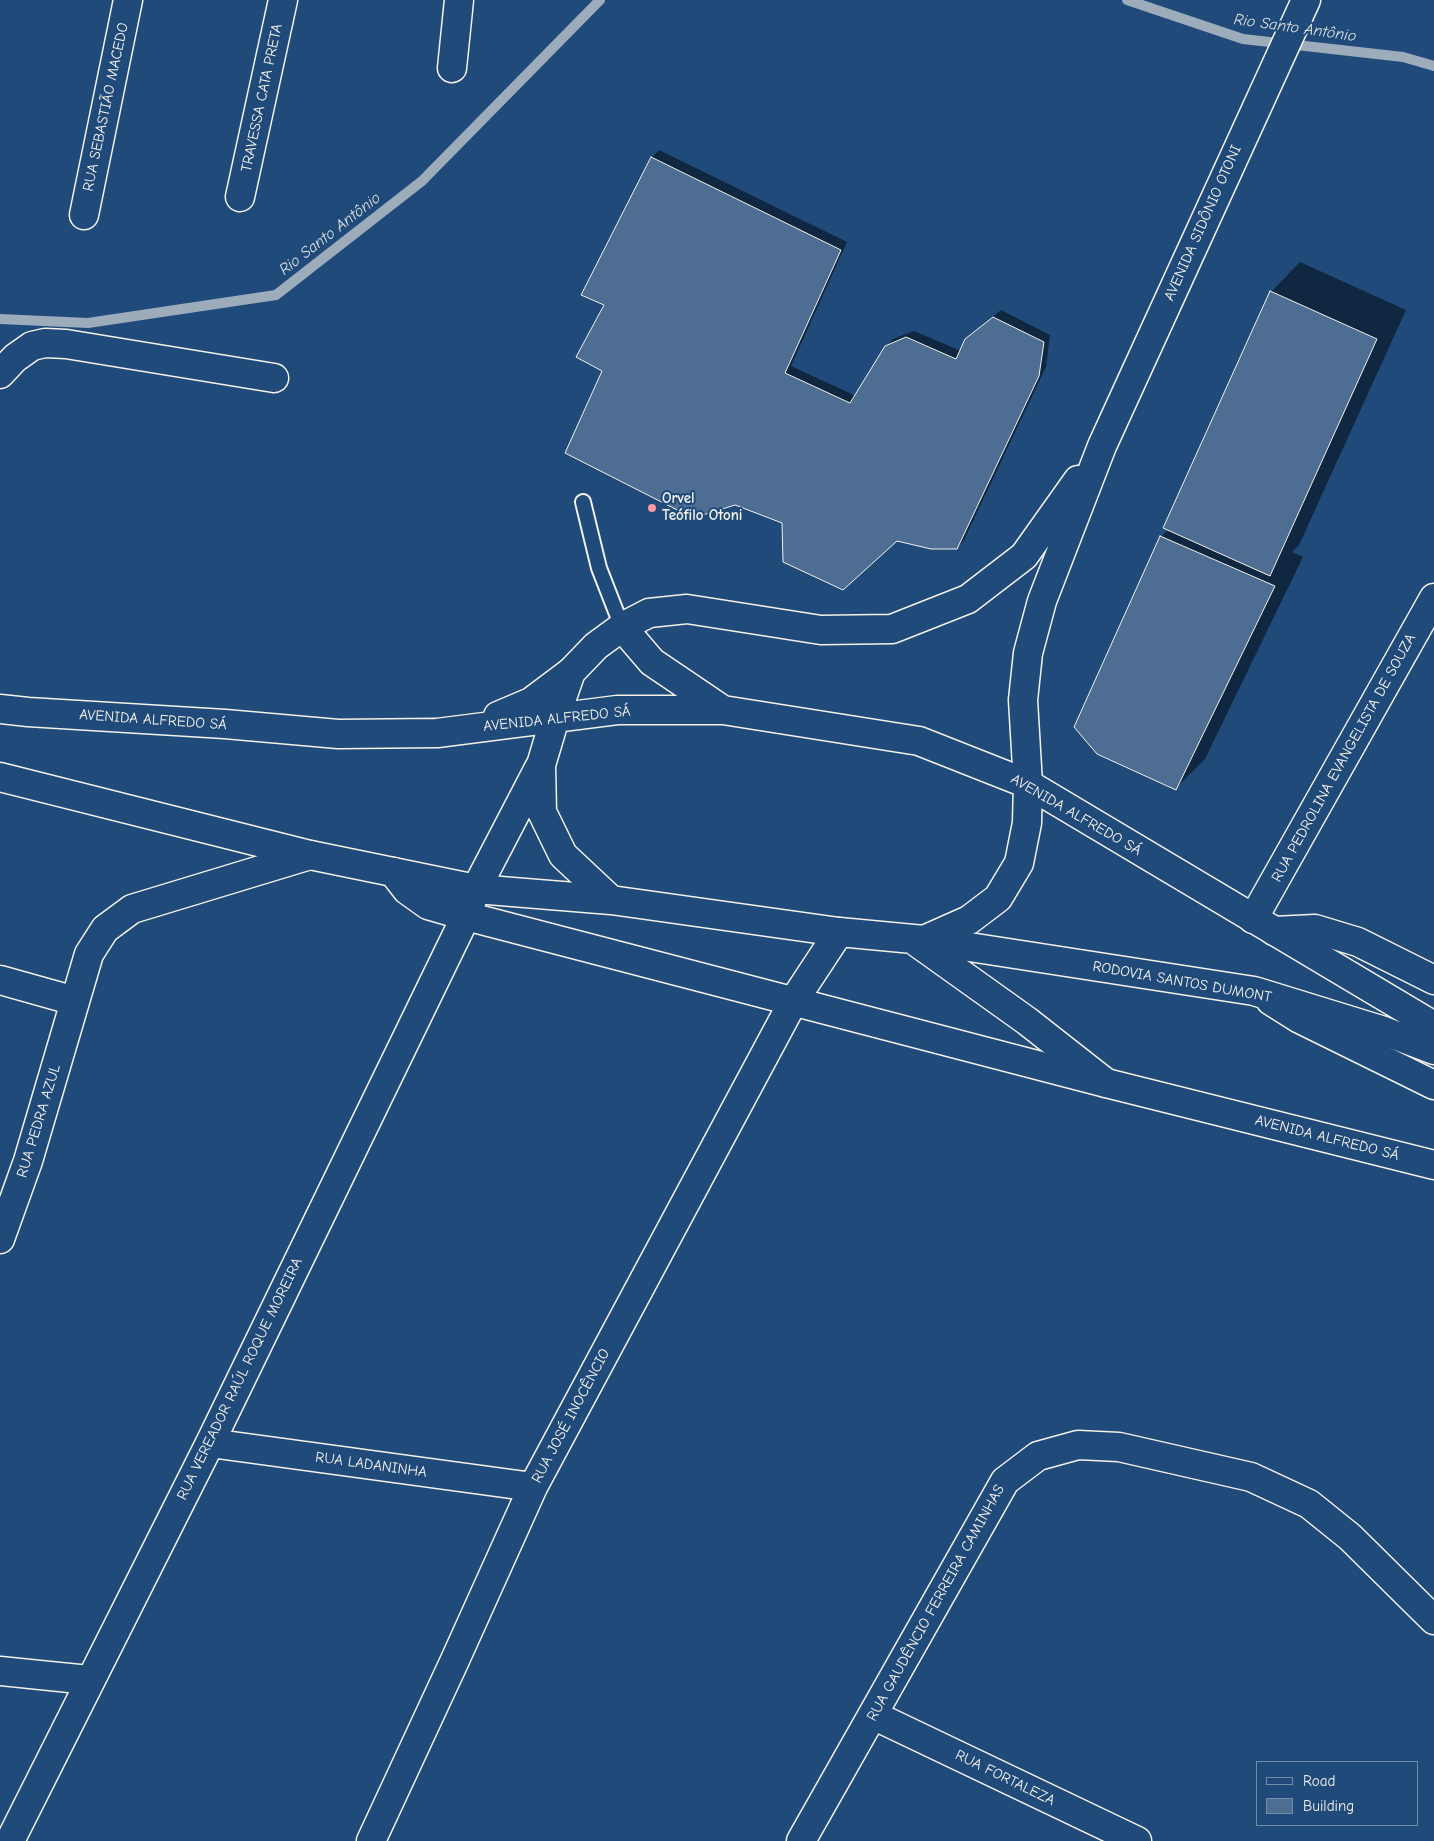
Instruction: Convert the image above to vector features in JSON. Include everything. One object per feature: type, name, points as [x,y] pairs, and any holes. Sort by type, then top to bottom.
[{"type":"main road","name":"RUA SEBASTIÃO MACEDO","points":[[84,215],[128,0]]},
{"type":"main road","name":"TRAVESSA CATA PRETA","points":[[240,197],[283,0]]},
{"type":"main road","points":[[452,68],[458,0]]},
{"type":"main road","name":"AVENIDA SIDÔNIO OTONI","points":[[1102,446],[1306,0]]},
{"type":"main road","points":[[0,374],[15,358],[32,346],[46,343],[66,344],[274,378]]},
{"type":"main road","points":[[437,733],[500,715],[531,702],[571,672],[596,646],[622,627],[649,614],[687,609],[821,630],[892,629],[968,599],[1024,556],[1102,446]]},
{"type":"main road","points":[[0,777],[310,855],[476,890],[611,900],[839,932],[918,939],[969,920],[998,898],[1018,863],[1027,823],[1028,784],[1023,700],[1028,654],[1042,601],[1102,446]]},
{"type":"main road","name":"RUA PEDROLINA EVANGELISTA DE SOUZA","points":[[1263,925],[1434,599]]},
{"type":"main road","points":[[622,627],[652,662],[723,710]]},
{"type":"main road","points":[[571,672],[554,718],[541,765],[542,812],[563,855],[611,900]]},
{"type":"main road","points":[[0,697],[28,712]]},
{"type":"main road","name":"AVENIDA ALFREDO SÁ","points":[[0,709],[225,724],[338,734],[437,733],[617,710],[723,710],[918,740],[1028,784],[1263,925],[1397,1002],[1434,1026]]},
{"type":"main road","name":"RUA VEREADOR RAÚL ROQUE MOREIRA","points":[[10,1841],[89,1680],[210,1444],[466,916],[476,890],[541,765]]},
{"type":"main road","name":"RUA PEDRA AZUL","points":[[0,1239],[28,1161],[89,954],[105,928],[132,909],[310,855]]},
{"type":"main road","name":"AVENIDA ALFREDO SÁ","points":[[393,872],[407,890],[428,905],[466,916],[1106,1083],[1434,1165]]},
{"type":"main road","points":[[1263,925],[1315,929],[1358,942],[1434,980]]},
{"type":"main road","name":"RUA JOSÉ INOCÊNCIO","points":[[371,1841],[533,1487],[793,1002],[839,932]]},
{"type":"main road","points":[[918,939],[1106,1083]]},
{"type":"main road","name":"RODOVIA SANTOS DUMONT","points":[[918,939],[1254,991],[1384,1031],[1434,1050]]},
{"type":"main road","points":[[0,980],[75,1002]]},
{"type":"main road","points":[[1254,991],[1298,1018],[1434,1085]]},
{"type":"main road","name":"RUA LADANINHA","points":[[210,1444],[533,1487]]},
{"type":"main road","name":"RUA GAUDÊNCIO FERREIRA CAMINHAS","points":[[800,1841],[1005,1481],[1038,1456],[1078,1445],[1119,1447],[1251,1477],[1309,1504],[1350,1537],[1434,1620]]},
{"type":"main road","points":[[0,1671],[89,1680]]},
{"type":"main road","name":"RUA FORTALEZA","points":[[873,1715],[1137,1841]]},
{"type":"lane","points":[[583,502],[599,568],[622,627]]},
{"type":"building","points":[[651,157],[841,250],[785,373],[850,403],[885,346],[906,337],[956,359],[965,339],[993,317],[1044,342],[1039,376],[957,549],[931,549],[897,541],[843,590],[783,562],[782,523],[735,505],[693,518],[565,453],[602,371],[576,357],[604,305],[581,295]]},
{"type":"building","points":[[1270,291],[1377,339],[1270,576],[1163,528]]},
{"type":"building","points":[[1160,536],[1275,586],[1176,790],[1097,754],[1074,727]]},
{"type":"waterway","name":"Rio Santo Antônio","points":[[0,319],[88,323],[276,295],[422,181],[600,0]]},
{"type":"waterway","name":"Rio Santo Antônio","points":[[1127,0],[1243,39],[1403,57],[1434,66]]},
{"type":"place","name":"Orvel Teófilo Otoni","points":[[652,508]]}]
